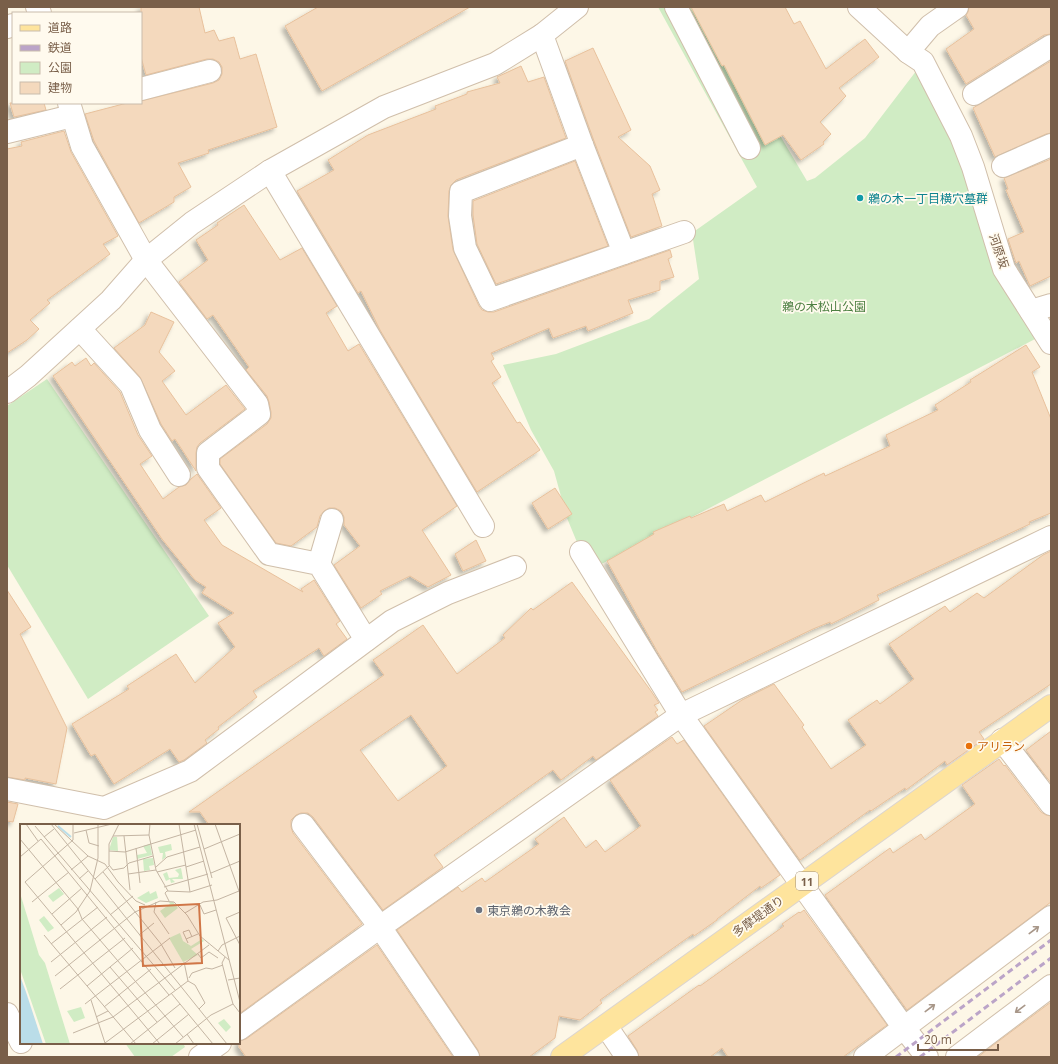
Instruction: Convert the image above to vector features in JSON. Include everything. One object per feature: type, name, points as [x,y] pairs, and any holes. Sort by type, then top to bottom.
[{"type":"main road","name":"多摩堤通り","points":[[562,1057],[1051,706]]},
{"type":"street","points":[[7,392],[28,376],[111,300],[146,260],[192,223],[270,171],[384,107],[495,64],[542,35],[577,7]]},
{"type":"street","points":[[676,7],[749,148]]},
{"type":"street","name":"河原坂","points":[[859,7],[908,52],[923,62],[961,136],[973,167],[1004,269],[1041,308],[1051,343]]},
{"type":"street","points":[[908,52],[930,26],[957,7]]},
{"type":"street","points":[[542,35],[582,145],[624,253]]},
{"type":"street","points":[[974,94],[1051,46]]},
{"type":"street","points":[[142,89],[210,70]]},
{"type":"street","points":[[7,132],[74,107],[82,146],[146,260],[257,404],[259,414],[208,453],[208,468],[269,554],[319,564],[366,640]]},
{"type":"street","points":[[582,145],[461,192],[460,216],[465,248],[490,300],[684,232]]},
{"type":"street","points":[[1003,166],[1051,145]]},
{"type":"street","points":[[270,171],[483,526]]},
{"type":"street","points":[[80,328],[131,386],[150,430],[179,475]]},
{"type":"street","points":[[319,564],[332,520]]},
{"type":"street","points":[[240,1028],[380,927],[681,715],[1051,537]]},
{"type":"street","points":[[581,552],[681,715],[904,1028],[926,1055]]},
{"type":"street","points":[[7,789],[104,808],[190,771],[392,621],[448,593],[515,567]]},
{"type":"street","points":[[1002,740],[1051,804]]},
{"type":"street","points":[[303,825],[380,927],[468,1057]]},
{"type":"street","points":[[865,1057],[1051,917]]},
{"type":"street","points":[[957,1057],[1051,986]]},
{"type":"street","points":[[7,1014],[20,1041]]},
{"type":"street","points":[[606,1026],[627,1057]]},
{"type":"street","points":[[22,1044],[28,1057]]},
{"type":"street","points":[[200,1057],[219,1044]]},
{"type":"green space","name":"鵜の木松山公園","points":[[658,7],[704,7],[807,181],[815,178],[865,138],[923,62],[1037,338],[586,572],[581,552],[567,518],[554,471],[531,430],[503,365],[556,354],[649,319],[699,279],[692,233],[757,187]]},
{"type":"green space","points":[[47,379],[209,616],[88,699],[7,565],[7,406]]},
{"type":"green space","points":[[126,1044],[184,1044],[185,1047],[171,1057],[135,1057]]},
{"type":"building","points":[[141,7],[199,7],[205,33],[214,30],[219,41],[234,37],[240,59],[256,54],[277,127],[208,150],[209,153],[178,163],[191,187],[174,197],[174,202],[139,223],[94,141],[85,114],[123,104],[142,104],[142,101],[213,83],[219,80],[222,74],[222,67],[219,62],[213,59],[207,59],[146,75],[142,61]]},
{"type":"building","points":[[318,7],[470,7],[322,91],[285,26]]},
{"type":"building","points":[[691,7],[785,7],[794,24],[800,21],[826,69],[865,39],[879,57],[839,88],[846,96],[820,122],[831,134],[823,142],[824,144],[801,160],[783,135],[765,145],[724,65],[722,66]]},
{"type":"building","points":[[969,7],[1051,7],[1051,34],[1044,35],[966,84],[946,49],[974,29],[966,15]]},
{"type":"building","points":[[593,48],[631,130],[618,137],[650,166],[660,190],[652,194],[662,226],[631,237],[565,61]]},
{"type":"building","points":[[1051,61],[1051,133],[995,157],[973,108]]},
{"type":"building","points":[[521,66],[528,82],[544,77],[566,138],[456,180],[451,185],[449,191],[448,216],[453,250],[479,306],[482,310],[494,312],[670,250],[672,257],[668,259],[674,277],[660,281],[660,290],[628,300],[633,313],[588,331],[586,326],[553,338],[549,328],[491,353],[494,359],[491,361],[501,377],[492,383],[517,423],[520,422],[540,450],[477,492],[380,330],[361,291],[358,293],[297,191],[334,170],[328,160],[368,135],[436,109],[435,106],[467,94],[467,92],[500,83],[497,77]]},
{"type":"building","points":[[10,103],[44,104],[46,110],[14,117]]},
{"type":"building","points":[[64,131],[71,152],[118,236],[103,244],[110,254],[47,300],[50,303],[30,320],[39,329],[27,340],[7,353],[7,149],[22,146],[21,142]]},
{"type":"building","points":[[1051,159],[1051,276],[1030,286],[1019,261],[1016,263],[1008,239],[1024,232],[1006,190],[1008,189],[1004,178]]},
{"type":"building","points":[[575,161],[608,246],[496,284],[477,244],[473,215],[473,201]]},
{"type":"building","points":[[244,205],[280,260],[302,248],[337,306],[326,313],[348,351],[359,344],[457,506],[422,530],[451,575],[428,587],[410,576],[380,591],[382,594],[361,608],[334,565],[360,546],[344,525],[344,517],[341,511],[335,508],[329,508],[324,511],[320,516],[317,527],[291,546],[276,543],[220,464],[220,459],[267,424],[271,418],[269,402],[267,396],[246,370],[249,367],[213,315],[207,319],[179,282],[208,260],[196,240],[218,225],[217,223]]},
{"type":"building","points":[[151,312],[174,322],[159,352],[175,371],[162,381],[186,415],[226,385],[245,409],[200,443],[197,447],[196,453],[196,471],[175,439],[172,441],[161,424],[140,377],[114,348],[145,325]]},
{"type":"building","points":[[1026,345],[1040,367],[1032,372],[1051,419],[1051,513],[1029,522],[1030,524],[877,595],[879,600],[831,624],[830,622],[813,629],[682,692],[657,651],[607,561],[654,534],[653,532],[690,516],[691,518],[724,504],[727,511],[761,495],[765,502],[824,473],[825,476],[890,446],[886,435],[938,410],[935,405],[971,382],[970,380]]},
{"type":"building","points":[[86,358],[91,366],[94,363],[120,392],[138,435],[152,456],[140,464],[163,499],[179,487],[186,485],[197,474],[221,508],[204,520],[222,545],[303,592],[301,589],[314,580],[340,621],[336,624],[347,639],[324,656],[319,648],[253,691],[257,697],[218,727],[219,729],[205,740],[207,743],[184,760],[179,762],[170,749],[114,784],[95,754],[91,756],[72,724],[129,689],[127,686],[176,654],[195,683],[235,647],[218,623],[234,613],[202,593],[206,587],[195,580],[162,539],[53,376],[72,362],[75,366]]},
{"type":"building","points":[[555,488],[572,514],[548,529],[532,503]]},
{"type":"building","points":[[476,540],[486,561],[463,571],[455,554]]},
{"type":"building","points":[[1051,551],[1051,684],[979,732],[984,739],[947,765],[945,761],[906,790],[905,788],[871,811],[870,810],[800,860],[704,726],[742,700],[774,684],[804,725],[802,727],[831,769],[866,745],[848,720],[877,700],[880,704],[914,679],[889,644],[945,606],[950,612],[977,593],[984,598],[1043,555]]},
{"type":"building","points":[[572,582],[659,703],[654,705],[658,710],[655,712],[658,716],[596,760],[593,756],[561,780],[553,770],[434,855],[443,867],[383,910],[313,817],[308,813],[296,815],[291,820],[293,833],[362,924],[240,1013],[240,824],[208,824],[200,812],[189,812],[384,675],[373,660],[423,625],[457,674],[505,638],[503,635],[531,608],[533,610]],"holes":[[[411,715],[447,766],[398,801],[360,750]]]},
{"type":"building","points":[[7,590],[31,627],[20,634],[67,728],[56,784],[25,778],[25,780],[7,777]]},
{"type":"building","points":[[1051,731],[1051,783],[1026,750]]},
{"type":"building","points":[[672,737],[677,744],[684,740],[780,875],[761,888],[760,886],[717,920],[694,936],[693,934],[600,1000],[602,1003],[580,1020],[559,1016],[555,1038],[529,1057],[480,1057],[478,1050],[397,930],[458,887],[462,892],[482,878],[485,882],[539,844],[535,839],[564,817],[586,848],[596,840],[605,852],[641,826],[610,780]]},
{"type":"building","points":[[999,759],[1041,812],[1051,816],[1051,902],[907,1010],[825,895],[890,848],[893,853],[921,834],[925,840],[975,804],[962,785]]},
{"type":"building","points":[[7,802],[18,804],[13,822],[7,821]]},
{"type":"building","points":[[804,910],[887,1025],[843,1057],[728,1057],[722,1048],[710,1057],[639,1057],[637,1050],[628,1036],[784,926],[782,924]]},
{"type":"building","points":[[377,945],[453,1057],[246,1057],[239,1047],[239,1044],[240,1041],[246,1039]]},
{"type":"building","points":[[1051,1002],[1051,1057],[978,1057],[992,1046]]},
{"type":"railway","points":[[896,1057],[1051,940]]},
{"type":"railway","points":[[920,1057],[1051,958]]},
{"type":"place","name":"鵜の木一丁目横穴墓群","points":[[860,198]]},
{"type":"place","name":"アリラン","points":[[969,746]]},
{"type":"place","name":"東京鵜の木教会","points":[[479,910]]}]
